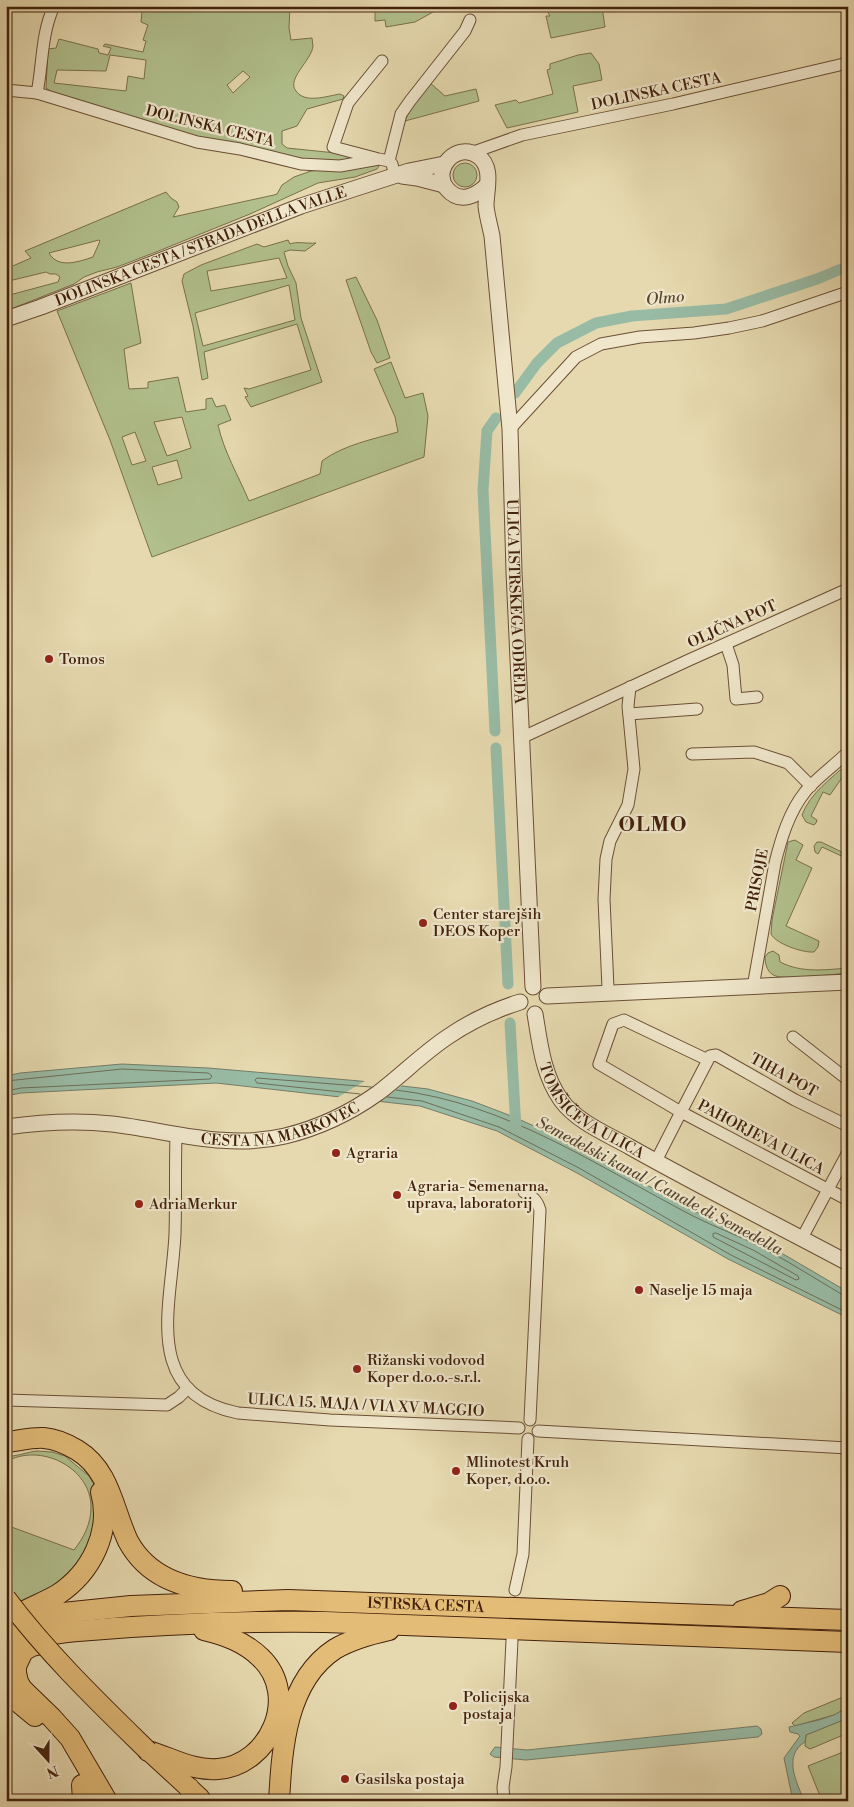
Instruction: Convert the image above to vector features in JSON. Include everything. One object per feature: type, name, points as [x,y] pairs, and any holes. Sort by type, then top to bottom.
[{"type":"highway","points":[[6,1442],[43,1438],[67,1444],[86,1456],[102,1475],[123,1531],[133,1551],[145,1564],[162,1576],[180,1584],[201,1588],[221,1591],[260,1591],[288,1600]]},
{"type":"highway","points":[[6,1454],[23,1447],[46,1446],[72,1455],[92,1474],[101,1490],[105,1505],[98,1548],[80,1575],[59,1594],[19,1613],[8,1622]]},
{"type":"highway","points":[[720,1615],[758,1607],[780,1596]]},
{"type":"highway","name":"ISTRSKA CESTA","points":[[8,1622],[63,1613],[131,1606],[288,1600],[848,1620]]},
{"type":"highway","name":"ISTRSKA CESTA","points":[[6,1641],[76,1631],[182,1624],[297,1621],[848,1642]]},
{"type":"highway","points":[[148,1751],[188,1766],[205,1769],[231,1767],[246,1760],[258,1751],[270,1736],[276,1723],[279,1707],[278,1692],[273,1675],[262,1659],[246,1645],[227,1636],[182,1624]]},
{"type":"highway","points":[[279,1801],[287,1732],[294,1702],[308,1675],[335,1649],[354,1640],[413,1625]]},
{"type":"highway","points":[[76,1631],[62,1639],[32,1646],[23,1651],[16,1666],[16,1673],[22,1689],[70,1738],[107,1801]]},
{"type":"highway","points":[[6,1696],[18,1702],[38,1719],[64,1749],[85,1795]]},
{"type":"main road","points":[[6,1598],[38,1639],[81,1685],[196,1796]]},
{"type":"street","points":[[37,92],[44,36],[54,6]]},
{"type":"street","points":[[384,160],[402,114],[465,31],[470,20]]},
{"type":"street","points":[[382,61],[348,103],[333,147],[384,160],[392,164],[395,176]]},
{"type":"street","name":"DOLINSKA CESTA","points":[[496,145],[522,135],[681,102],[848,63]]},
{"type":"street","name":"DOLINSKA CESTA","points":[[6,90],[37,92],[197,142],[240,149],[300,164],[340,166],[384,160]]},
{"type":"street","points":[[488,217],[469,198],[454,195],[444,185],[442,178],[444,164],[455,154],[471,153],[496,145]]},
{"type":"street","points":[[488,217],[487,168],[496,145]]},
{"type":"street","points":[[471,153],[478,156],[487,168]]},
{"type":"street","name":"DOLINSKA CESTA / STRADA DELLA VALLE","points":[[6,319],[41,308],[301,206],[395,176],[444,164]]},
{"type":"street","name":"DOLINSKA CESTA / STRADA DELLA VALLE","points":[[395,176],[417,178],[444,185]]},
{"type":"street","points":[[469,198],[487,185]]},
{"type":"street","name":"ULICA ISTRSKEGA ODREDA","points":[[488,217],[492,236],[510,429],[532,987]]},
{"type":"street","points":[[510,429],[576,357],[601,344],[640,337],[730,328],[762,321],[848,292]]},
{"type":"street","name":"OLJČNA POT","points":[[521,738],[848,589]]},
{"type":"street","points":[[726,644],[733,665],[736,699],[757,696]]},
{"type":"street","points":[[608,988],[604,899],[606,859],[610,841],[628,805],[634,769],[629,714],[630,687]]},
{"type":"street","points":[[629,714],[697,709]]},
{"type":"street","points":[[692,754],[754,752],[788,763],[811,786]]},
{"type":"street","name":"PRISOJE","points":[[753,987],[755,968],[780,844],[794,810],[805,792],[848,752]]},
{"type":"street","points":[[547,996],[848,982]]},
{"type":"street","points":[[532,987],[542,989],[547,996],[545,1008],[535,1014],[527,1012],[520,1002],[523,992],[532,987]]},
{"type":"street","name":"CESTA NA MARKOVEC","points":[[6,1127],[58,1122],[103,1124],[176,1136],[235,1141],[262,1140],[302,1131],[349,1111],[377,1093],[448,1037],[468,1024],[497,1010],[520,1002]]},
{"type":"street","name":"TOMŠIČEVA ULICA","points":[[535,1014],[545,1066],[550,1081],[562,1101],[574,1115],[656,1161],[848,1263]]},
{"type":"street","name":"PAHORJEVA ULICA","points":[[656,1161],[681,1112],[708,1060],[624,1020],[613,1024],[599,1064],[681,1112],[848,1200]]},
{"type":"street","points":[[793,1037],[848,1080]]},
{"type":"street","name":"TIHA POT","points":[[708,1060],[710,1056],[716,1055],[795,1100],[848,1126]]},
{"type":"street","name":"ULICA 15. MAJA / VIA XV MAGGIO","points":[[176,1136],[175,1235],[166,1327],[172,1363],[177,1374],[188,1388],[203,1400],[238,1413],[330,1420],[519,1428]]},
{"type":"street","name":"PAHORJEVA ULICA","points":[[802,1238],[848,1152]]},
{"type":"street","points":[[524,1192],[533,1197],[540,1210],[530,1420]]},
{"type":"street","points":[[6,1400],[167,1405],[188,1388]]},
{"type":"street","points":[[530,1420],[537,1425],[538,1431],[534,1437],[528,1439],[521,1435],[519,1428],[523,1422],[530,1420]]},
{"type":"street","points":[[538,1431],[848,1448]]},
{"type":"street","points":[[515,1590],[523,1554],[528,1439]]},
{"type":"street","points":[[504,1801],[503,1787],[507,1761],[512,1640]]},
{"type":"shaded area","points":[[149,6],[290,6],[289,28],[291,40],[312,38],[313,45],[309,57],[294,81],[296,91],[300,95],[310,98],[340,94],[344,96],[343,99],[307,109],[297,126],[282,131],[282,144],[287,148],[355,157],[355,161],[335,163],[278,155],[192,136],[57,96],[46,88],[48,49],[56,48],[59,39],[98,49],[99,53],[108,55],[111,48],[103,46],[105,44],[143,52],[146,41],[143,40],[148,25],[141,22],[142,12]],"holes":[[[110,55],[146,60],[144,79],[128,76],[126,91],[54,83],[57,70],[106,71]],[[243,71],[250,77],[233,93],[227,85]]]},
{"type":"shaded area","points":[[375,6],[444,6],[415,22],[386,27],[385,20],[375,21]]},
{"type":"shaded area","points":[[544,6],[606,6],[602,7],[605,27],[551,38],[546,16],[550,16]]},
{"type":"shaded area","points":[[591,53],[599,64],[602,80],[573,86],[578,112],[507,128],[495,105],[516,100],[519,103],[553,94],[547,70],[550,69],[550,64]]},
{"type":"shaded area","points":[[429,82],[445,96],[476,89],[479,101],[405,121],[412,105]]},
{"type":"shaded area","points":[[465,163],[473,167],[477,175],[473,183],[465,187],[457,183],[453,175],[457,167]]},
{"type":"shaded area","points":[[377,164],[379,166],[377,169],[355,177],[318,183],[250,214],[117,267],[84,277],[74,284],[6,311],[6,296],[58,282],[60,277],[46,272],[6,280],[6,269],[31,258],[25,251],[166,192],[177,202],[179,207],[173,217],[277,194],[282,185],[294,177],[311,171]],"holes":[[[100,241],[93,257],[81,261],[63,263],[53,258],[49,253]]]},
{"type":"shaded area","points":[[288,240],[290,244],[316,243],[305,251],[290,250],[284,252],[296,283],[301,318],[322,382],[251,407],[245,397],[248,396],[244,388],[249,389],[311,370],[297,324],[204,352],[208,378],[202,380],[193,326],[182,281],[184,274],[201,265],[257,244],[264,247]],"holes":[[[279,258],[287,278],[211,291],[207,271]],[[289,285],[295,320],[203,346],[195,313]]]},
{"type":"shaded area","points":[[356,277],[377,320],[390,358],[377,363],[371,352],[346,280]]},
{"type":"shaded area","points":[[131,283],[141,343],[124,349],[129,389],[148,388],[148,382],[178,377],[186,412],[206,409],[206,399],[212,398],[216,407],[225,405],[231,420],[218,425],[228,454],[249,501],[320,474],[322,461],[330,455],[359,443],[398,432],[395,417],[374,369],[391,362],[405,398],[423,393],[428,416],[424,457],[152,557],[110,440],[57,311]],"holes":[[[182,417],[191,448],[167,456],[154,422]],[[135,432],[146,461],[132,465],[122,437]],[[177,460],[182,478],[158,485],[152,467]]]},
{"type":"shaded area","points":[[848,763],[848,769],[830,795],[823,792],[811,816],[817,820],[816,823],[814,825],[806,822],[802,815],[810,800],[822,786]]},
{"type":"shaded area","points":[[795,840],[803,845],[796,860],[812,868],[786,926],[819,941],[818,947],[814,952],[790,947],[778,941],[771,934],[772,920],[788,842]]},
{"type":"shaded area","points":[[817,842],[821,842],[848,855],[848,859],[822,847],[818,854],[815,852],[814,846]]},
{"type":"shaded area","points":[[773,951],[779,955],[780,962],[796,968],[813,970],[848,968],[848,973],[800,977],[776,976],[769,971],[765,960],[768,953]]},
{"type":"shaded area","points":[[37,1451],[52,1452],[65,1456],[89,1476],[96,1488],[97,1534],[62,1585],[6,1608],[6,1525],[74,1550],[84,1535],[90,1519],[89,1493],[82,1480],[73,1470],[61,1462],[33,1455],[19,1457],[6,1462],[6,1456]]},
{"type":"shaded area","points":[[848,1695],[848,1707],[834,1715],[795,1726],[792,1723],[804,1713]]},
{"type":"shaded area","points":[[848,1718],[848,1733],[810,1749],[805,1746],[806,1735]]},
{"type":"shaded area","points":[[848,1750],[848,1801],[822,1801],[808,1766]]},
{"type":"water","points":[[122,1064],[208,1068],[360,1081],[428,1089],[472,1101],[514,1117],[567,1141],[696,1212],[778,1251],[848,1292],[848,1318],[728,1259],[577,1173],[497,1131],[420,1106],[216,1083],[21,1093],[6,1096],[6,1076],[20,1073]]},
{"type":"water","points":[[848,1707],[848,1718],[806,1735],[805,1742],[798,1747],[794,1754],[793,1769],[804,1800],[793,1801],[784,1758],[800,1736],[790,1732],[789,1727],[834,1715]]},
{"type":"water","points":[[757,1726],[761,1729],[762,1734],[758,1737],[526,1760],[494,1757],[490,1754],[495,1747],[527,1750]]},
{"type":"pier","points":[[368,1079],[404,1084],[377,1104],[335,1099]]},
{"type":"waterway","name":"Olmo","points":[[515,393],[537,363],[557,343],[596,323],[632,316],[726,309],[817,279],[841,269]]},
{"type":"waterway","points":[[495,731],[483,490],[487,431],[496,418]]},
{"type":"waterway","points":[[496,748],[508,984]]},
{"type":"waterway","points":[[510,1023],[516,1129]]},
{"type":"place","name":"Tomos","points":[[49,659]]},
{"type":"place","name":"Center starejših DEOS Koper","points":[[423,923]]},
{"type":"place","name":"Agraria","points":[[336,1153]]},
{"type":"place","name":"Agraria- Semenarna, uprava, laboratorij","points":[[397,1195]]},
{"type":"place","name":"AdriaMerkur","points":[[139,1204]]},
{"type":"place","name":"Naselje 15 maja","points":[[639,1290]]},
{"type":"place","name":"Rižanski vodovod Koper d.o.o.-s.r.l.","points":[[357,1369]]},
{"type":"place","name":"Mlinotest Kruh Koper, d.o.o.","points":[[456,1471]]},
{"type":"place","name":"Policijska postaja","points":[[453,1706]]},
{"type":"place","name":"Gasilska postaja","points":[[345,1779]]},
{"type":"district","name":"OLMO","points":[[653,824]]},
{"type":"water label","name":"Semedelski kanal / Canale di Semedella","points":[[660,1185]]}]
